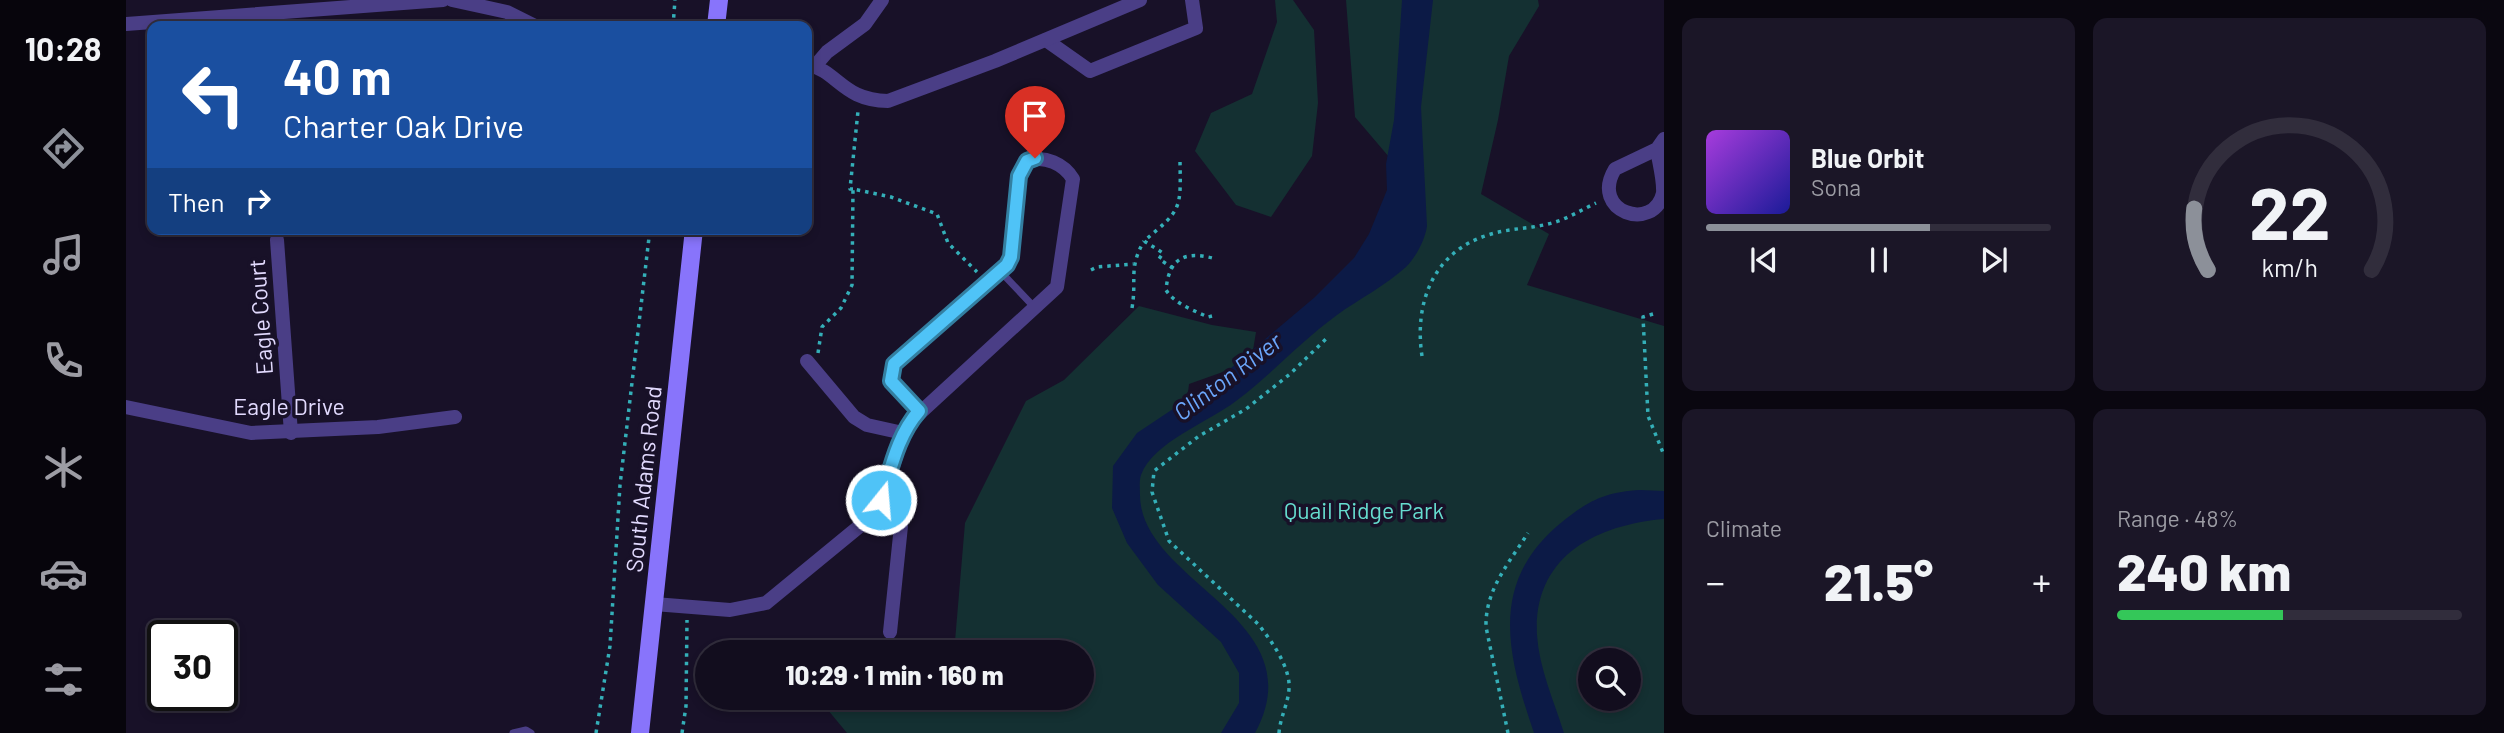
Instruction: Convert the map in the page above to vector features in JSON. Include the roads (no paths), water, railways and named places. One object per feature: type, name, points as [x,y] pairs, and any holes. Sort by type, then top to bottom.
[{"type":"main road","points":[[717,21],[719,0]]},
{"type":"main road","name":"South Adams Road","points":[[640,733],[693,235]]},
{"type":"street","points":[[166,21],[443,0]]},
{"type":"street","points":[[452,0],[484,3],[525,21]]},
{"type":"street","points":[[812,64],[864,24],[881,0]]},
{"type":"street","points":[[812,66],[859,97],[888,101],[906,97],[1140,0]]},
{"type":"street","points":[[1046,40],[1090,71],[1196,28],[1192,0]]},
{"type":"street","points":[[126,24],[147,22]]},
{"type":"street","points":[[1661,144],[1664,184],[1660,202],[1654,209],[1637,215],[1628,214],[1612,201],[1608,186],[1615,169],[1661,144]]},
{"type":"street","points":[[654,604],[737,610],[766,603],[796,582],[877,509],[903,433],[919,411],[1036,309],[1061,279],[1073,179],[1067,170],[1058,164],[1035,158],[1023,166],[1011,257],[1001,272],[894,364],[891,381],[919,411]]},
{"type":"street","name":"Eagle Court","points":[[277,240],[291,433]]},
{"type":"street","points":[[811,367],[854,417],[867,425],[903,433]]},
{"type":"street","name":"Eagle Drive","points":[[126,407],[220,429],[251,433],[291,433],[455,417]]},
{"type":"street","points":[[877,509],[895,516],[901,526],[890,632]]},
{"type":"lane","points":[[1001,272],[1036,309]]},
{"type":"lane","points":[[513,733],[526,730],[531,733]]},
{"type":"water","name":"Clinton River","points":[[1402,0],[1433,0],[1421,107],[1427,226],[1420,248],[1398,274],[1324,325],[1236,401],[1157,452],[1140,477],[1140,496],[1148,527],[1168,554],[1222,604],[1246,631],[1263,660],[1268,693],[1255,733],[1221,733],[1239,703],[1239,673],[1221,642],[1158,585],[1127,543],[1112,508],[1113,466],[1137,433],[1218,379],[1315,297],[1354,258],[1369,234],[1387,190],[1386,164],[1394,120]]},
{"type":"water","points":[[1640,490],[1664,491],[1664,519],[1639,522],[1593,538],[1557,565],[1546,584],[1539,608],[1538,647],[1564,733],[1534,733],[1524,704],[1511,647],[1510,620],[1514,594],[1523,569],[1538,545],[1581,508],[1607,495]]},
{"type":"park label","name":"Quail Ridge Park","points":[[1364,510]]}]
